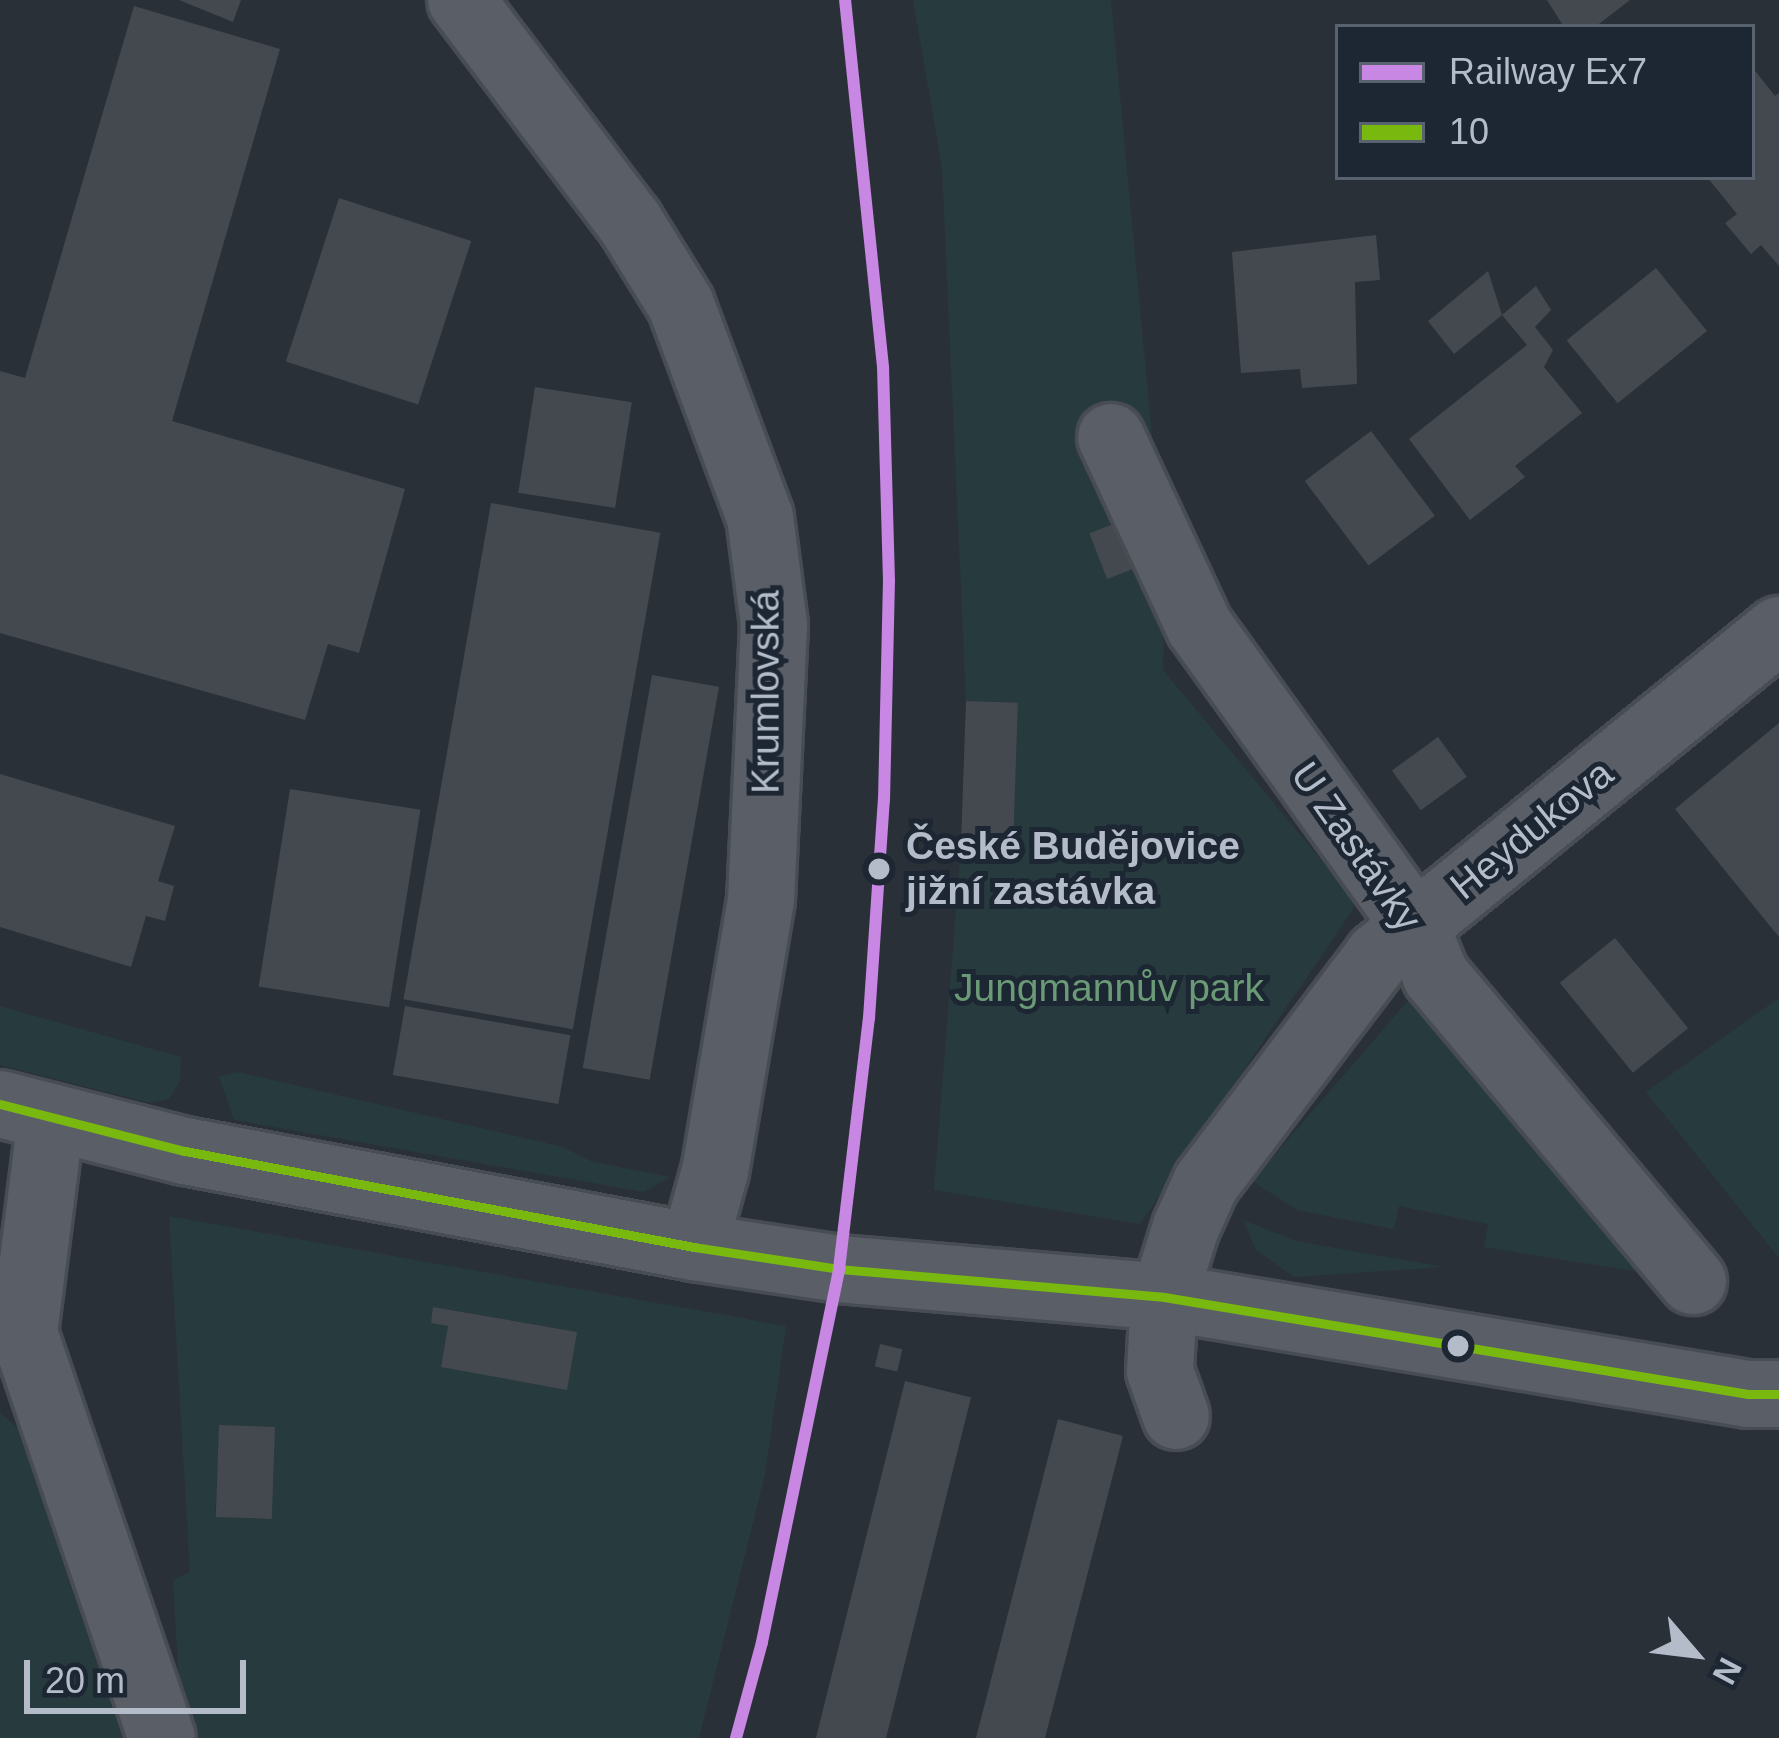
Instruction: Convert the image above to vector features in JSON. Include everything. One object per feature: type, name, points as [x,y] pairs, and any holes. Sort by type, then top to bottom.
[{"type":"street","name":"Krumlovská","points":[[461,0],[628,221],[682,305],[760,517],[774,626],[761,900],[715,1171],[694,1247]]},
{"type":"street","name":"U Zastávky","points":[[1111,437],[1199,626],[1415,925],[1436,976],[1693,1281]]},
{"type":"street","name":"Heydukova","points":[[1176,1416],[1160,1371],[1164,1297],[1206,1184],[1378,956],[1779,630]]},
{"type":"street","points":[[162,1738],[24,1333],[25,1112],[351,1185],[694,1247],[839,1269],[1164,1297],[1748,1394],[1779,1394]]},
{"type":"green space","name":"Jungmannův park","points":[[913,0],[1111,0],[1165,574],[1163,670],[1357,903],[1140,1224],[934,1190],[960,858],[1012,858],[1018,704],[966,701],[942,167]]},
{"type":"green space","points":[[1779,998],[1779,1258],[1646,1092]]},
{"type":"green space","points":[[1415,999],[1647,1273],[1484,1247],[1488,1224],[1399,1206],[1394,1229],[1297,1210],[1252,1181],[1406,1003]]},
{"type":"green space","points":[[0,1006],[181,1057],[180,1081],[169,1099],[150,1103],[0,1065]]},
{"type":"green space","points":[[238,1072],[563,1147],[593,1162],[670,1177],[644,1192],[234,1120],[219,1076]]},
{"type":"green space","points":[[169,1216],[786,1326],[765,1475],[699,1738],[189,1738],[180,1707],[173,1580],[190,1572]],"holes":[[[434,1307],[576,1332],[576,1333],[441,1367],[448,1326],[431,1323]],[[220,1425],[270,1519],[215,1516]]]},
{"type":"green space","points":[[1243,1220],[1296,1241],[1444,1267],[1294,1277],[1256,1250]]},
{"type":"green space","points":[[0,1413],[32,1440],[146,1738],[0,1738]]},
{"type":"building","points":[[179,0],[241,0],[233,22]]},
{"type":"building","points":[[1547,0],[1630,0],[1599,24],[1562,24]]},
{"type":"building","points":[[134,6],[280,49],[172,421],[405,489],[359,653],[328,644],[305,720],[0,633],[0,371],[25,378]]},
{"type":"building","points":[[1755,71],[1775,96],[1779,93],[1779,266],[1761,245],[1751,254],[1725,223],[1737,214],[1709,180],[1755,180]]},
{"type":"building","points":[[339,198],[471,241],[418,405],[286,362]]},
{"type":"building","points":[[1376,235],[1380,280],[1355,282],[1357,384],[1302,388],[1300,369],[1241,373],[1232,252]]},
{"type":"building","points":[[1656,268],[1707,331],[1618,403],[1567,340]]},
{"type":"building","points":[[1488,271],[1502,315],[1454,354],[1428,321]]},
{"type":"building","points":[[1536,286],[1551,310],[1535,327],[1553,350],[1544,367],[1582,413],[1515,466],[1525,477],[1470,520],[1409,439],[1527,345],[1502,315]]},
{"type":"building","points":[[535,387],[632,402],[615,508],[518,493]]},
{"type":"building","points":[[1371,431],[1435,516],[1369,566],[1305,481]]},
{"type":"building","points":[[491,503],[660,533],[573,1029],[403,999]]},
{"type":"building","points":[[1124,520],[1142,566],[1107,579],[1089,533]]},
{"type":"building","points":[[652,675],[719,687],[650,1080],[583,1068]]},
{"type":"building","points":[[966,701],[1018,703],[1012,860],[961,858]]},
{"type":"building","points":[[1779,723],[1779,937],[1675,809]]},
{"type":"building","points":[[1438,737],[1467,777],[1421,810],[1392,771]]},
{"type":"building","points":[[0,774],[175,826],[158,881],[174,886],[165,921],[146,916],[131,967],[0,927]]},
{"type":"building","points":[[290,789],[420,810],[389,1007],[259,987]]},
{"type":"building","points":[[1615,938],[1688,1028],[1633,1073],[1560,983]]},
{"type":"building","points":[[405,1006],[570,1035],[558,1104],[393,1075]]},
{"type":"building","points":[[433,1307],[577,1332],[567,1390],[441,1367],[448,1326],[431,1323]]},
{"type":"building","points":[[880,1344],[902,1349],[897,1372],[875,1366]]},
{"type":"building","points":[[905,1381],[971,1397],[886,1738],[816,1738]]},
{"type":"building","points":[[1058,1419],[1123,1436],[1045,1738],[976,1738]]},
{"type":"building","points":[[219,1425],[275,1427],[272,1519],[216,1517]]},
{"type":"rail line","name":"Ex7","points":[[736,1738],[762,1642],[839,1269],[869,1018],[884,800],[889,581],[883,367],[845,0]]},
{"type":"transit line","name":"10","points":[[0,1104],[185,1151],[694,1247],[839,1269],[1164,1297],[1748,1394],[1779,1394]]},
{"type":"place","name":"České Budějovice jižní zastávka","points":[[879,869]]}]
